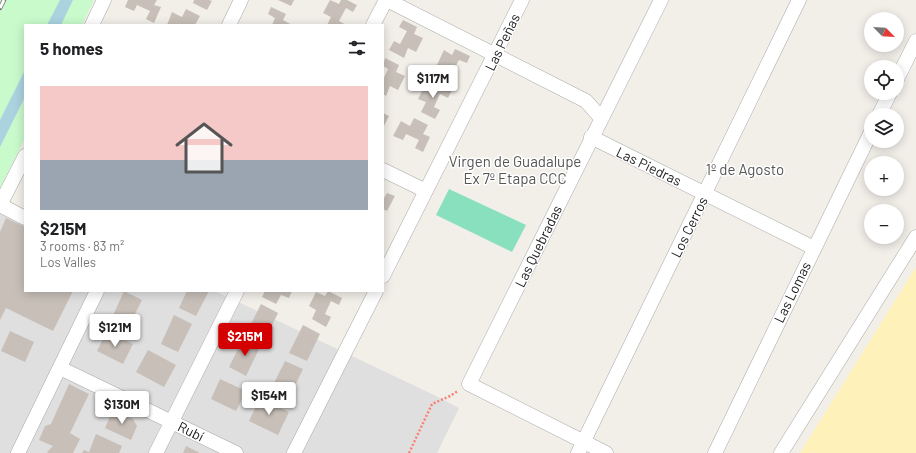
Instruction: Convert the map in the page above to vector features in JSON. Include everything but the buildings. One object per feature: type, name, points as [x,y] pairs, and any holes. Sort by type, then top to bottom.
[{"type":"street","points":[[95,24],[104,0]]},
{"type":"street","points":[[230,24],[242,0]]},
{"type":"street","points":[[374,24],[387,0],[586,101],[601,118]]},
{"type":"street","name":"Las Peñas","points":[[384,274],[522,0]]},
{"type":"street","name":"Las Quebradas","points":[[469,384],[661,0]]},
{"type":"street","name":"Los Cerros","points":[[581,447],[800,0]]},
{"type":"street","points":[[904,65],[916,41]]},
{"type":"street","name":"Las Piedras","points":[[591,138],[814,248]]},
{"type":"street","name":"Las Lomas","points":[[715,453],[864,146]]},
{"type":"street","points":[[24,158],[0,205],[24,217]]},
{"type":"street","points":[[384,170],[426,191]]},
{"type":"street","points":[[781,453],[916,237]]},
{"type":"street","points":[[18,453],[97,292]]},
{"type":"street","points":[[156,453],[237,292]]},
{"type":"street","points":[[294,453],[375,292]]},
{"type":"street","name":"Rubí","points":[[60,368],[236,453]]},
{"type":"street","points":[[469,384],[581,447],[606,453]]},
{"type":"path","points":[[409,453],[432,404],[450,396],[469,384]]},
{"type":"shaded area","points":[[6,201],[24,210],[24,292],[217,292],[459,408],[437,453],[0,453],[0,213]]},
{"type":"sand","points":[[916,267],[916,453],[800,453]]},
{"type":"green space","points":[[0,0],[94,0],[82,24],[24,24],[24,140],[0,188]]},
{"type":"green space","points":[[449,189],[526,225],[512,252],[436,215]]},
{"type":"water","points":[[60,0],[73,0],[61,24],[48,24]]},
{"type":"water","points":[[24,72],[24,99],[0,147],[0,120]]},
{"type":"railway","points":[[0,8],[4,0]]},
{"type":"district","name":"1º de Agosto","points":[[745,169]]},
{"type":"district","name":"Virgen de Guadalupe Ex 7º Etapa CCC","points":[[515,170]]}]
